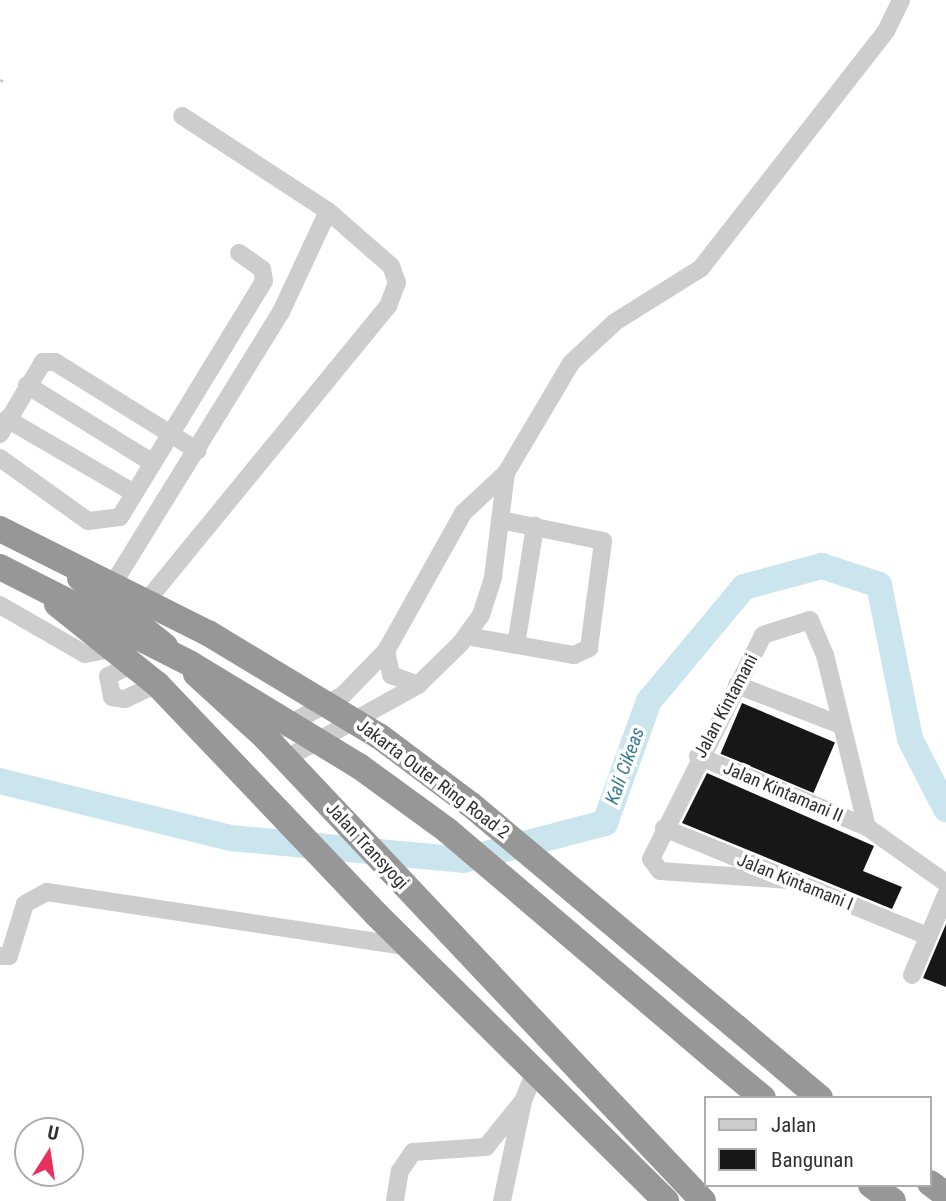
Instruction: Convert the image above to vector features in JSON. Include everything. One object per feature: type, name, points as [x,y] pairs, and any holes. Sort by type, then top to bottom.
[{"type":"highway","name":"Jalan Transyogi","points":[[0,527],[106,595],[265,737],[703,1201]]},
{"type":"highway","name":"Jakarta Outer Ring Road 2","points":[[0,527],[208,633],[379,736],[470,804],[818,1096]]},
{"type":"highway","name":"Jakarta Outer Ring Road 2","points":[[0,567],[191,664],[359,766],[448,831],[761,1096]]},
{"type":"highway","points":[[0,567],[125,655],[157,684],[377,915],[666,1201]]},
{"type":"highway","points":[[874,1187],[893,1201]]},
{"type":"street","points":[[265,737],[343,695],[386,651],[463,513],[506,473],[570,363],[615,323],[701,268],[886,31],[901,0]]},
{"type":"street","points":[[133,617],[394,295],[391,267],[328,211],[182,116]]},
{"type":"street","points":[[106,595],[281,312],[328,211]]},
{"type":"street","points":[[0,457],[88,521],[112,522],[172,433],[264,281],[262,269],[239,253]]},
{"type":"street","points":[[134,493],[3,427],[43,362],[55,362],[198,450]]},
{"type":"street","points":[[27,385],[153,463]]},
{"type":"street","points":[[292,766],[418,685],[466,636],[489,589],[506,473]]},
{"type":"street","points":[[466,636],[573,655],[589,648],[603,541],[501,520]]},
{"type":"street","points":[[516,646],[535,526]]},
{"type":"street","points":[[0,604],[85,654],[125,655]]},
{"type":"street","name":"Jalan Kintamani","points":[[790,880],[660,871],[651,859],[698,756],[763,635],[810,620],[825,656],[838,724],[867,827]]},
{"type":"street","points":[[386,651],[391,675],[418,685]]},
{"type":"street","points":[[125,655],[108,677],[113,697],[125,699],[157,684]]},
{"type":"street","points":[[737,685],[838,724]]},
{"type":"street","name":"Jalan Kintamani II","points":[[698,756],[867,827]]},
{"type":"street","points":[[867,827],[946,883]]},
{"type":"street","name":"Jalan Kintamani I","points":[[664,828],[927,936]]},
{"type":"street","points":[[0,956],[9,956],[25,904],[47,892],[145,909],[410,947]]},
{"type":"street","points":[[912,975],[946,895]]},
{"type":"street","points":[[502,1201],[523,1101],[535,1072]]},
{"type":"street","points":[[395,1201],[400,1171],[413,1152],[486,1147],[523,1101]]},
{"type":"path","points":[[0,80],[6,82]]},
{"type":"building","points":[[742,703],[835,742],[813,793],[721,754]]},
{"type":"building","points":[[707,773],[874,846],[863,871],[902,887],[892,909],[682,823]]},
{"type":"building","points":[[946,924],[946,987],[923,978]]},
{"type":"waterway","name":"Kali Cikeas","points":[[0,781],[231,838],[463,860],[605,823],[649,701],[744,587],[822,566],[879,585],[910,739],[946,809]]}]
